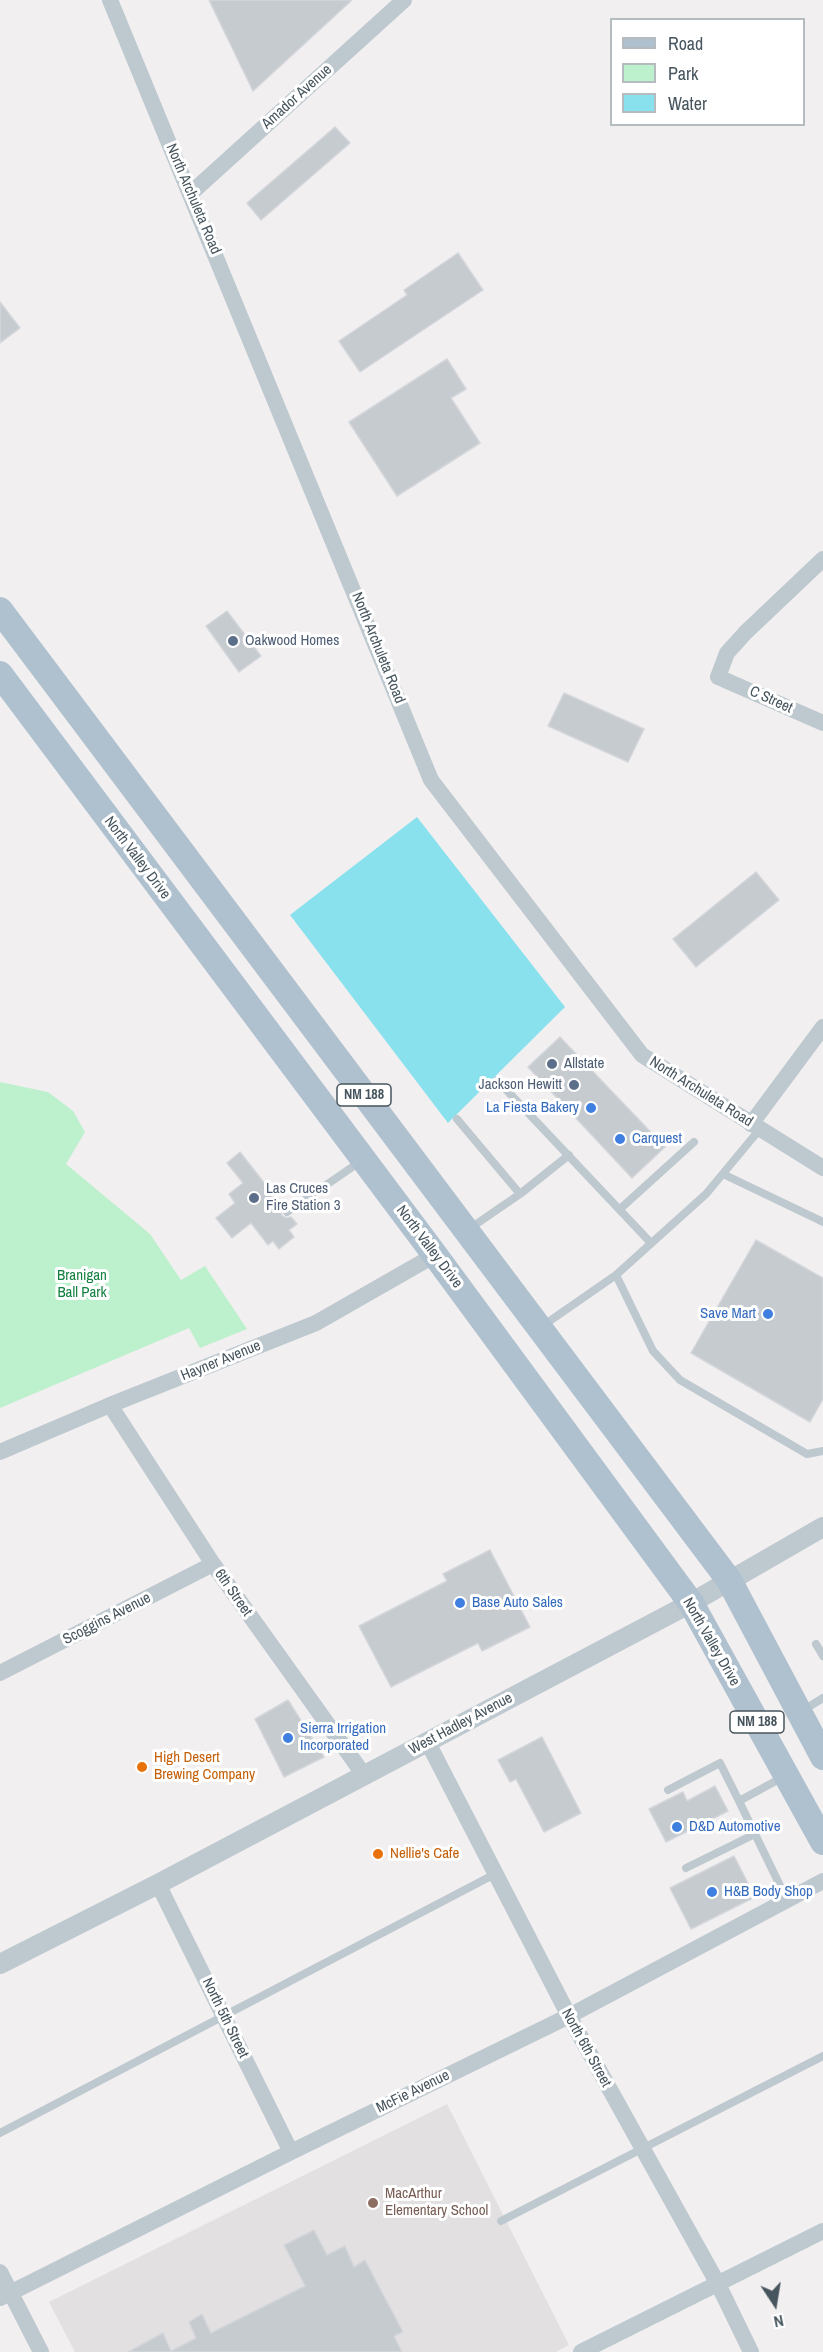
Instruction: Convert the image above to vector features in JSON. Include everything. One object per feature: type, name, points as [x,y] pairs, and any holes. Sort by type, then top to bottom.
[{"type":"main road","name":"NM 188","points":[[0,610],[729,1580],[823,1757]]},
{"type":"main road","name":"North Valley Drive","points":[[0,674],[364,1160],[691,1603],[823,1842]]},
{"type":"street","name":"North Archuleta Road","points":[[110,0],[431,780],[642,1056],[823,1168]]},
{"type":"street","name":"Amador Avenue","points":[[190,194],[404,0]]},
{"type":"street","name":"C Street","points":[[823,559],[727,653],[718,677],[823,723]]},
{"type":"street","points":[[756,1126],[823,1027]]},
{"type":"street","name":"Hayner Avenue","points":[[0,1452],[110,1405],[316,1323],[435,1256]]},
{"type":"street","name":"6th Street","points":[[110,1405],[213,1564],[364,1775]]},
{"type":"street","name":"West Hadley Avenue","points":[[0,1964],[158,1884],[691,1603],[823,1527]]},
{"type":"street","name":"Scoggins Avenue","points":[[0,1673],[213,1564]]},
{"type":"street","name":"North 6th Street","points":[[427,1741],[568,2016],[718,2284],[751,2352]]},
{"type":"street","name":"McFie Avenue","points":[[5,2296],[568,2016],[823,1881]]},
{"type":"street","name":"North 5th Street","points":[[158,1884],[291,2152]]},
{"type":"street","points":[[582,2352],[823,2231]]},
{"type":"street","points":[[0,2272],[5,2296],[41,2352]]},
{"type":"lane","points":[[497,1080],[651,1243]]},
{"type":"lane","points":[[457,1119],[520,1194]]},
{"type":"lane","points":[[539,1328],[616,1275],[706,1194],[723,1174],[756,1126]]},
{"type":"lane","points":[[620,1209],[694,1142]]},
{"type":"lane","points":[[466,1231],[520,1194],[569,1155]]},
{"type":"lane","points":[[287,1212],[364,1160]]},
{"type":"lane","points":[[723,1174],[823,1222]]},
{"type":"lane","points":[[616,1275],[653,1351],[680,1380],[807,1454],[823,1451]]},
{"type":"lane","points":[[816,1644],[823,1656]]},
{"type":"lane","points":[[800,1713],[823,1698]]},
{"type":"lane","points":[[668,1790],[720,1763],[787,1900]]},
{"type":"lane","points":[[739,1801],[786,1776]]},
{"type":"lane","points":[[686,1868],[755,1834]]},
{"type":"lane","points":[[0,2133],[495,1874]]},
{"type":"lane","points":[[501,2221],[823,2056]]},
{"type":"shaded area","name":"MacArthur Elementary School","points":[[447,2104],[569,2345],[556,2352],[75,2352],[49,2302]]},
{"type":"green space","name":"Branigan Ball Park","points":[[0,1082],[48,1092],[73,1111],[85,1132],[66,1164],[150,1234],[181,1280],[205,1266],[247,1329],[200,1348],[189,1328],[0,1408]]},
{"type":"water","points":[[417,817],[565,1007],[448,1123],[290,915]]},
{"type":"building","points":[[209,0],[352,0],[253,91]]},
{"type":"building","points":[[335,127],[350,143],[261,220],[247,203]]},
{"type":"building","points":[[458,253],[483,290],[360,372],[339,341],[407,295],[404,290]]},
{"type":"building","points":[[0,302],[20,328],[0,343]]},
{"type":"building","points":[[447,359],[466,389],[451,398],[480,443],[397,496],[349,422]]},
{"type":"building","name":"Oakwood Homes","points":[[227,611],[261,656],[239,672],[206,626]]},
{"type":"building","points":[[564,693],[644,729],[628,762],[548,726]]},
{"type":"building","points":[[756,872],[779,900],[696,967],[673,939]]},
{"type":"building","points":[[560,1037],[665,1147],[632,1178],[528,1067]]},
{"type":"building","name":"Las Cruces Fire Station 3","points":[[240,1152],[283,1207],[282,1216],[291,1217],[297,1224],[289,1230],[294,1237],[279,1249],[273,1241],[268,1245],[251,1223],[232,1238],[216,1218],[235,1203],[229,1194],[243,1183],[227,1163]]},
{"type":"building","name":"Save Mart","points":[[756,1240],[823,1278],[823,1399],[810,1422],[691,1353]]},
{"type":"building","name":"Base Auto Sales","points":[[490,1550],[530,1627],[482,1651],[478,1643],[391,1687],[359,1626],[447,1581],[443,1574]]},
{"type":"building","name":"Sierra Irrigation Incorporated","points":[[288,1700],[324,1757],[284,1777],[255,1719]]},
{"type":"building","points":[[542,1737],[581,1813],[544,1832],[516,1779],[510,1782],[498,1760]]},
{"type":"building","name":"D&D Automotive","points":[[715,1786],[728,1811],[666,1842],[649,1809],[683,1792],[687,1801]]},
{"type":"building","name":"H&B Body Shop","points":[[734,1856],[755,1897],[691,1929],[670,1888]]},
{"type":"building","points":[[314,2230],[327,2255],[345,2246],[354,2267],[365,2260],[403,2332],[394,2336],[402,2352],[128,2352],[163,2333],[171,2351],[196,2338],[189,2322],[202,2314],[211,2333],[305,2286],[284,2245]]},
{"type":"place","name":"Oakwood Homes","points":[[233,641]]},
{"type":"place","name":"Allstate","points":[[552,1064]]},
{"type":"place","name":"Jackson Hewitt","points":[[574,1085]]},
{"type":"place","name":"La Fiesta Bakery","points":[[591,1108]]},
{"type":"place","name":"Carquest","points":[[620,1139]]},
{"type":"place","name":"Las Cruces Fire Station 3","points":[[254,1198]]},
{"type":"place","name":"Save Mart","points":[[768,1314]]},
{"type":"place","name":"Base Auto Sales","points":[[460,1603]]},
{"type":"place","name":"Sierra Irrigation Incorporated","points":[[288,1738]]},
{"type":"place","name":"High Desert Brewing Company","points":[[142,1767]]},
{"type":"place","name":"D&D Automotive","points":[[677,1827]]},
{"type":"place","name":"Nellie's Cafe","points":[[378,1854]]},
{"type":"place","name":"H&B Body Shop","points":[[712,1892]]},
{"type":"place","name":"MacArthur Elementary School","points":[[373,2203]]}]
